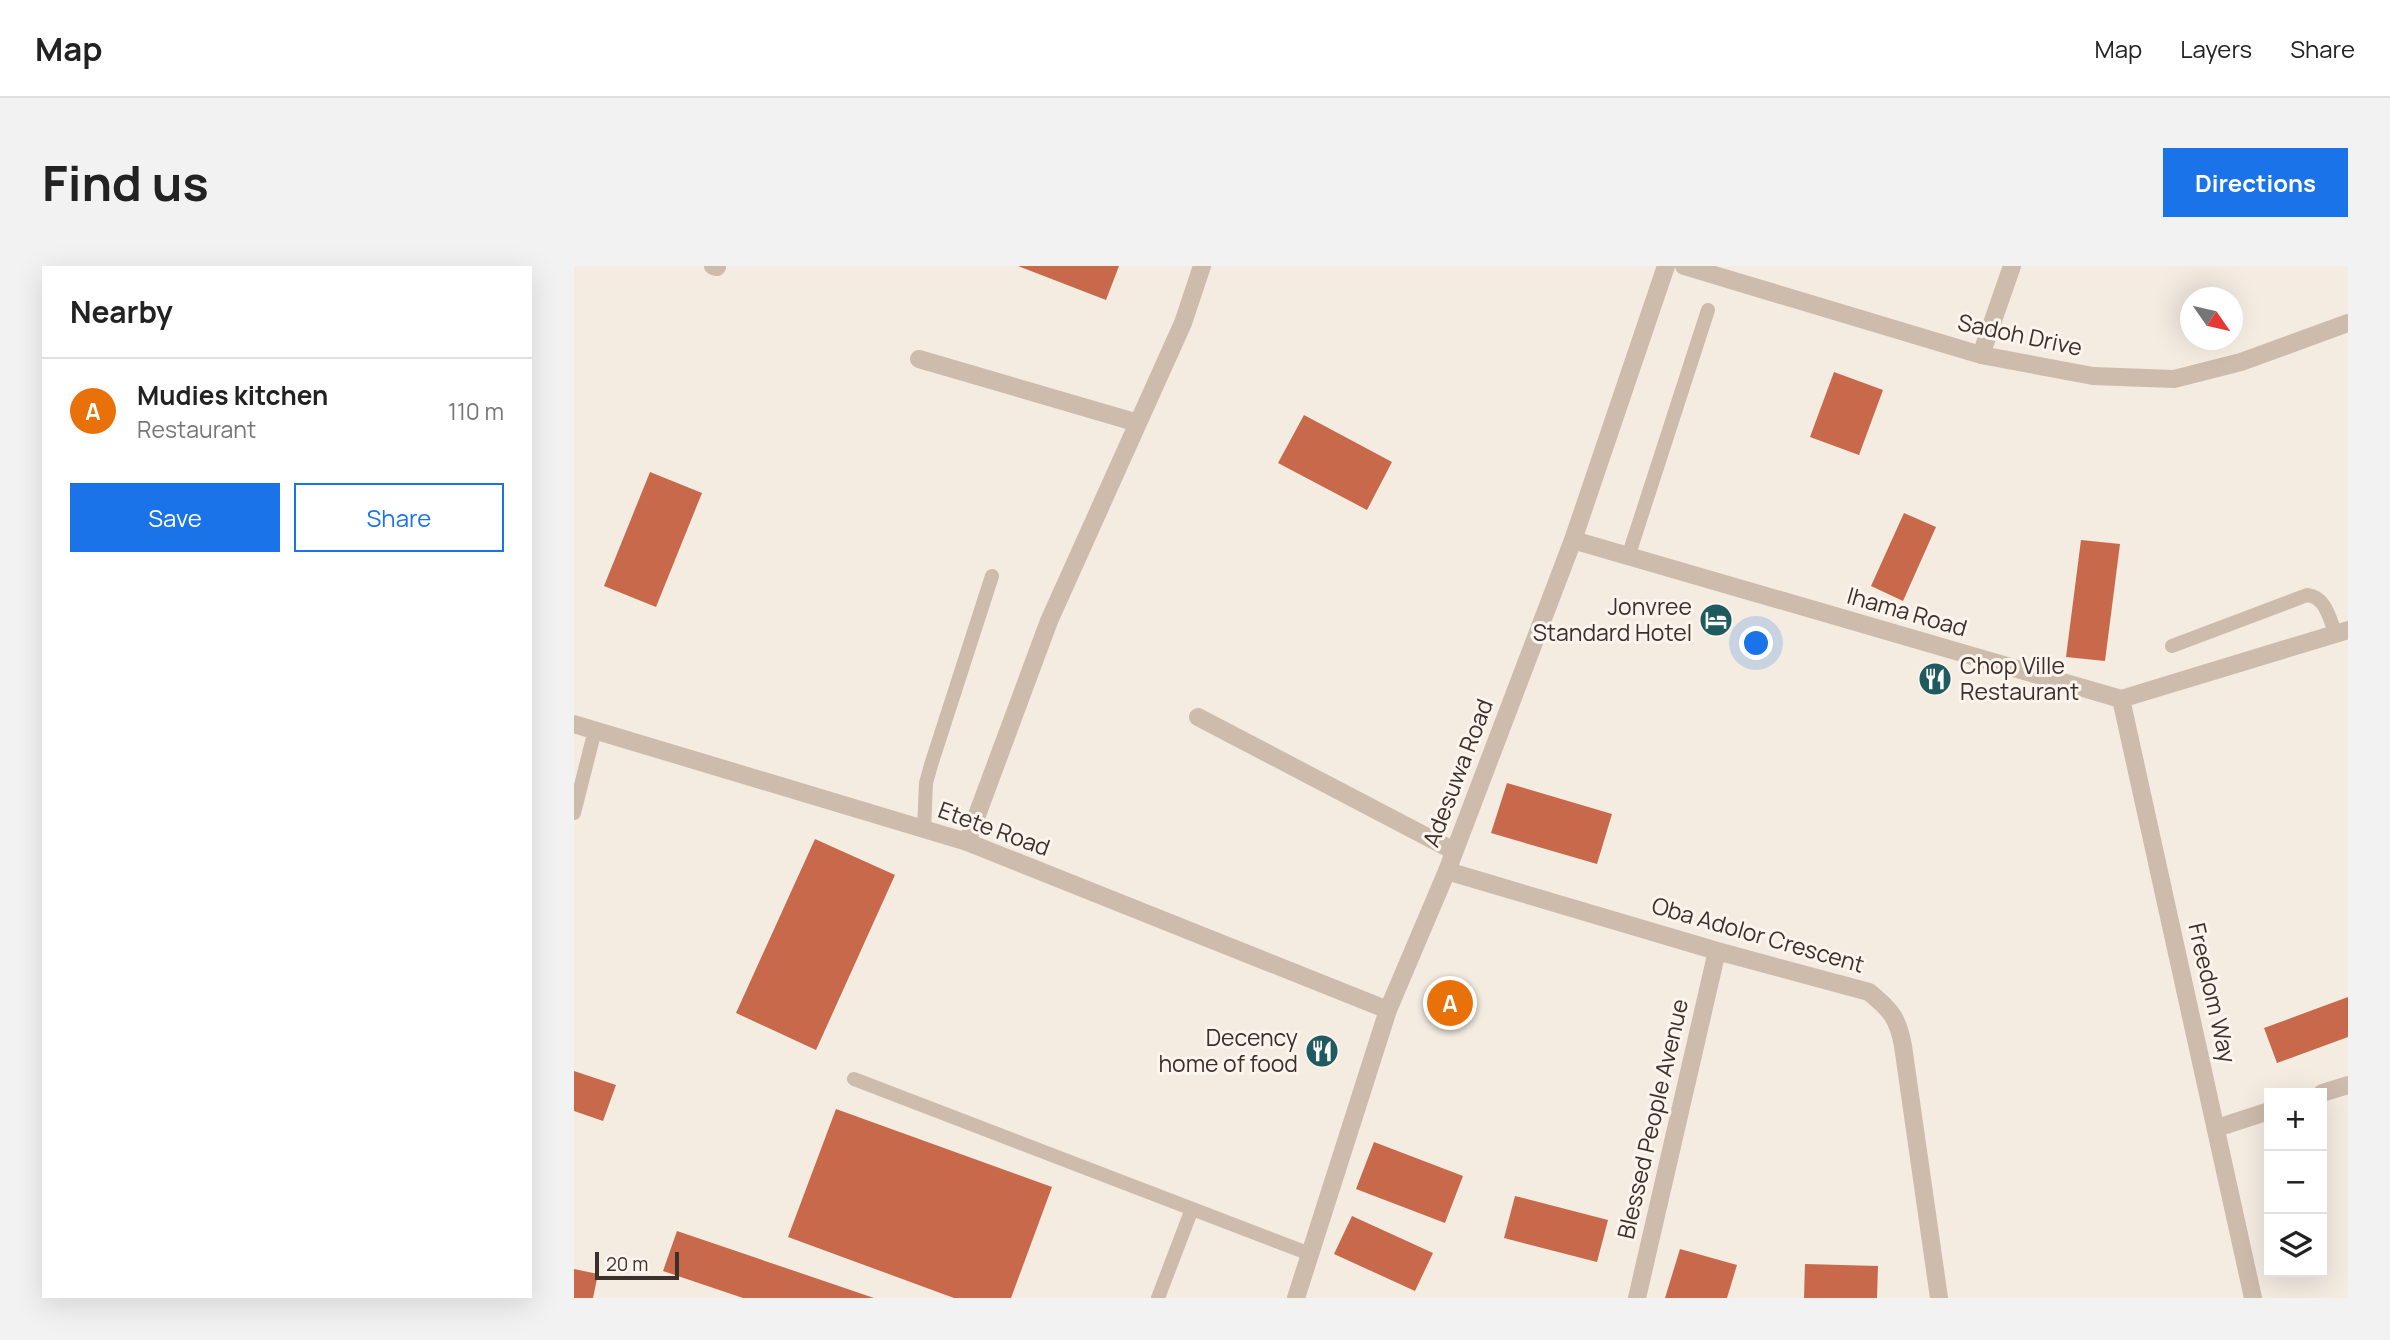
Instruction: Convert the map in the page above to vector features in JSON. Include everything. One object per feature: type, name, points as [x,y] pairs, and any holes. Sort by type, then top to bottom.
[{"type":"street","points":[[967,842],[1049,621],[1183,323],[1202,266]]},
{"type":"street","name":"Adesuwa Road","points":[[1296,1298],[1388,1010],[1447,871],[1573,540],[1666,266]]},
{"type":"street","name":"Sadoh Drive","points":[[1684,266],[1981,355],[2093,376],[2174,379],[2241,362],[2348,323]]},
{"type":"street","points":[[1981,355],[2012,266]]},
{"type":"street","points":[[919,359],[1138,423]]},
{"type":"street","name":"Ihama Road","points":[[1573,540],[2121,699]]},
{"type":"street","points":[[2121,699],[2342,632]]},
{"type":"street","name":"Freedom Way","points":[[2121,699],[2253,1298]]},
{"type":"street","points":[[1198,717],[1454,851]]},
{"type":"street","name":"Etete Road","points":[[574,724],[967,842],[1388,1010]]},
{"type":"street","name":"Oba Adolor Crescent","points":[[1447,871],[1717,951],[1869,992],[1888,1008],[1899,1024],[1939,1298]]},
{"type":"street","name":"Blessed People Avenue","points":[[1637,1298],[1717,951]]},
{"type":"street","points":[[2327,1091],[2348,1085]]},
{"type":"street","points":[[2217,1128],[2264,1113]]},
{"type":"lane","points":[[1628,556],[1708,310]]},
{"type":"lane","points":[[924,829],[926,783],[992,576]]},
{"type":"lane","points":[[2172,646],[2307,595],[2322,601],[2342,632]]},
{"type":"lane","points":[[574,813],[595,730]]},
{"type":"lane","points":[[854,1079],[1310,1254]]},
{"type":"lane","points":[[1158,1298],[1192,1209]]},
{"type":"building","points":[[1018,266],[1119,266],[1106,300]]},
{"type":"building","points":[[1834,372],[1883,390],[1859,455],[1810,437]]},
{"type":"building","points":[[1304,415],[1392,462],[1367,510],[1278,463]]},
{"type":"building","points":[[650,472],[702,493],[656,607],[604,586]]},
{"type":"building","points":[[1904,513],[1936,527],[1903,601],[1871,586]]},
{"type":"building","points":[[2081,540],[2120,544],[2105,661],[2066,657]]},
{"type":"building","points":[[1507,783],[1612,814],[1597,864],[1491,833]]},
{"type":"building","points":[[815,839],[895,875],[816,1050],[736,1013]]},
{"type":"building","points":[[2348,997],[2348,1037],[2277,1063],[2264,1028]]},
{"type":"building","points":[[574,1071],[616,1085],[603,1121],[574,1111]]},
{"type":"building","points":[[836,1109],[1052,1187],[1011,1298],[954,1298],[788,1237]]},
{"type":"building","points":[[1374,1142],[1463,1176],[1445,1223],[1356,1189]]},
{"type":"building","points":[[1515,1196],[1608,1220],[1597,1262],[1504,1238]]},
{"type":"building","points":[[1352,1216],[1433,1253],[1415,1291],[1334,1254]]},
{"type":"building","points":[[677,1231],[874,1298],[743,1298],[663,1271]]},
{"type":"building","points":[[1680,1249],[1737,1265],[1727,1298],[1665,1298]]},
{"type":"building","points":[[1805,1264],[1878,1266],[1877,1298],[1804,1298]]},
{"type":"building","points":[[574,1269],[598,1274],[593,1298],[574,1298]]},
{"type":"place","name":"Jonvree Standard Hotel","points":[[1716,620]]},
{"type":"place","name":"Chop Ville Restaurant","points":[[1935,679]]},
{"type":"place","name":"Mudies kitchen","points":[[1450,1003]]},
{"type":"place","name":"Decency home of food","points":[[1322,1051]]}]
